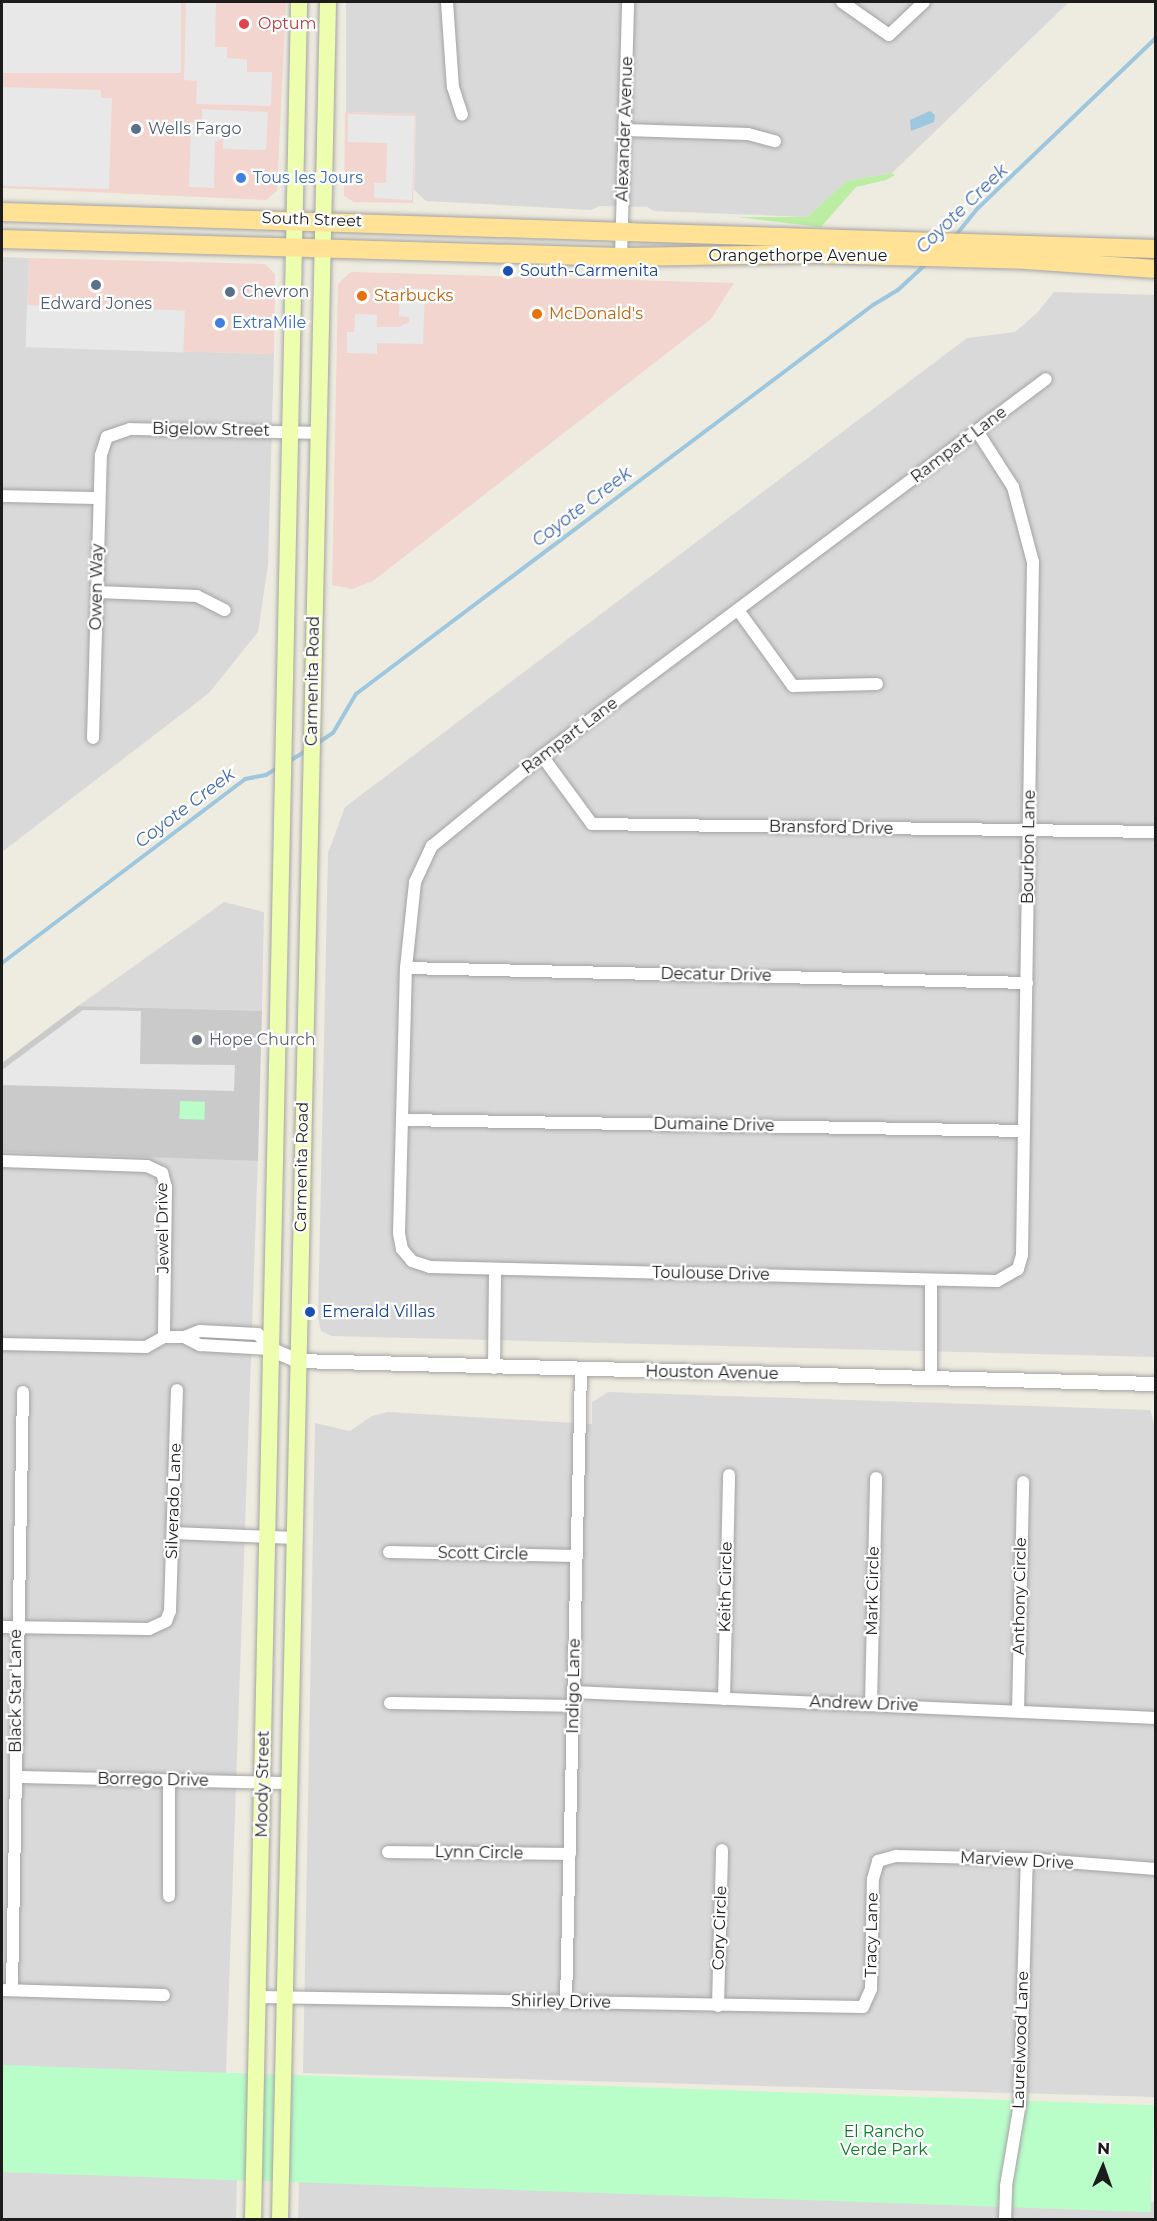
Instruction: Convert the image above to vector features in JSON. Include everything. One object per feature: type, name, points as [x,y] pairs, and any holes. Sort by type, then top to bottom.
[{"type":"main road","name":"Carmenita Road","points":[[270,1349],[299,2]]},
{"type":"main road","name":"Carmenita Road","points":[[298,1361],[328,2]]},
{"type":"main road","name":"South Street","points":[[2,212],[622,230]]},
{"type":"main road","name":"Orangethorpe Avenue","points":[[622,230],[830,240],[1155,249]]},
{"type":"main road","name":"South Street","points":[[2,239],[621,257]]},
{"type":"main road","name":"Orangethorpe Avenue","points":[[621,257],[816,254],[1026,260],[1155,269]]},
{"type":"main road","name":"Moody Street","points":[[254,2220],[270,1349]]},
{"type":"main road","name":"Moody Street","points":[[280,2220],[298,1361]]},
{"type":"street","points":[[447,2],[453,87],[462,115]]},
{"type":"street","name":"Alexander Avenue","points":[[621,257],[628,2]]},
{"type":"street","points":[[842,2],[889,35],[924,2]]},
{"type":"street","points":[[625,130],[748,134],[775,141]]},
{"type":"street","name":"Rampart Lane","points":[[408,1258],[399,1233],[406,968],[415,882],[432,846],[542,756],[1046,379]]},
{"type":"street","name":"Bigelow Street","points":[[106,437],[130,429],[318,433]]},
{"type":"street","name":"Bourbon Lane","points":[[977,431],[1013,487],[1033,562],[1022,1255],[1014,1274]]},
{"type":"street","name":"Owen Way","points":[[93,738],[100,456],[106,437]]},
{"type":"street","points":[[2,496],[99,498]]},
{"type":"street","points":[[98,592],[197,596],[225,609]]},
{"type":"street","points":[[738,610],[793,686],[877,684]]},
{"type":"street","name":"Bransford Drive","points":[[542,756],[592,824],[1155,832]]},
{"type":"street","name":"Decatur Drive","points":[[406,968],[1026,983]]},
{"type":"street","name":"Dumaine Drive","points":[[403,1120],[1024,1131]]},
{"type":"street","name":"Jewel Drive","points":[[2,1161],[147,1166],[162,1173],[166,1187],[164,1337]]},
{"type":"street","name":"Toulouse Drive","points":[[408,1258],[430,1267],[495,1269],[997,1281],[1014,1274]]},
{"type":"street","points":[[494,1368],[495,1269]]},
{"type":"street","points":[[930,1379],[931,1280]]},
{"type":"street","points":[[2,1344],[146,1347],[164,1337],[184,1337],[200,1331],[258,1334],[270,1349]]},
{"type":"street","name":"Houston Avenue","points":[[270,1349],[298,1361],[1155,1384]]},
{"type":"street","name":"Indigo Lane","points":[[566,2002],[581,1370]]},
{"type":"street","name":"Silverado Lane","points":[[16,1627],[149,1629],[161,1625],[170,1611],[177,1390]]},
{"type":"street","name":"Black Star Lane","points":[[7,1990],[16,1777],[16,1627],[23,1392]]},
{"type":"street","name":"Keith Circle","points":[[724,1700],[729,1474]]},
{"type":"street","name":"Mark Circle","points":[[871,1704],[876,1478]]},
{"type":"street","name":"Anthony Circle","points":[[1018,1711],[1023,1482]]},
{"type":"street","points":[[173,1533],[295,1538]]},
{"type":"street","name":"Scott Circle","points":[[389,1552],[577,1556]]},
{"type":"street","points":[[2,1627],[16,1627]]},
{"type":"street","name":"Andrew Drive","points":[[573,1692],[1155,1718]]},
{"type":"street","points":[[390,1703],[573,1706]]},
{"type":"street","name":"Borrego Drive","points":[[16,1777],[289,1783]]},
{"type":"street","points":[[169,1780],[169,1896]]},
{"type":"street","name":"Cory Circle","points":[[718,2006],[722,1850]]},
{"type":"street","name":"Lynn Circle","points":[[388,1852],[570,1854]]},
{"type":"street","name":"Marview Drive","points":[[878,1861],[896,1857],[1027,1859],[1155,1869]]},
{"type":"street","name":"Laurelwood Lane","points":[[1005,2220],[1006,2186],[1020,2103],[1027,1859]]},
{"type":"street","name":"Tracy Lane","points":[[863,2007],[871,1989],[873,1878],[878,1861]]},
{"type":"street","points":[[7,1990],[164,1995]]},
{"type":"street","name":"Shirley Drive","points":[[259,1997],[863,2007]]},
{"type":"shaded area","points":[[2,2],[286,2],[277,191],[266,200],[2,188]]},
{"type":"shaded area","points":[[2,2],[181,2],[181,73],[2,73]]},
{"type":"shaded area","points":[[186,2],[216,2],[215,47],[227,47],[227,58],[247,59],[247,72],[272,72],[271,106],[196,104],[197,81],[184,80]]},
{"type":"shaded area","points":[[346,2],[1069,2],[892,173],[847,181],[807,217],[654,211],[647,207],[600,206],[591,210],[426,201],[414,190],[416,114],[346,112]]},
{"type":"shaded area","points":[[2,87],[101,90],[101,98],[112,98],[109,189],[3,186]]},
{"type":"shaded area","points":[[202,109],[268,112],[266,150],[223,149],[223,138],[215,142],[214,188],[189,187],[191,122],[202,122]]},
{"type":"shaded area","points":[[345,112],[416,114],[413,203],[354,202],[344,196]]},
{"type":"shaded area","points":[[348,114],[415,116],[412,200],[374,198],[374,183],[386,183],[387,143],[348,142]]},
{"type":"shaded area","points":[[2,257],[29,258],[26,347],[274,354],[268,565],[258,632],[209,693],[2,852]]},
{"type":"shaded area","points":[[29,258],[265,264],[275,274],[274,354],[26,347]]},
{"type":"shaded area","points":[[349,273],[734,283],[711,319],[373,581],[352,589],[332,585],[338,284]]},
{"type":"shaded area","points":[[400,288],[425,289],[423,344],[377,343],[377,354],[347,353],[347,332],[354,332],[355,314],[377,315],[377,327],[399,327],[409,322],[409,317],[399,316]]},
{"type":"shaded area","points":[[1054,292],[1155,295],[1155,1357],[331,1336],[321,1331],[318,1318],[328,853],[345,807],[967,338],[1015,332],[1037,313]]},
{"type":"shaded area","points":[[27,305],[185,311],[183,352],[26,347]]},
{"type":"shaded area","points":[[224,902],[264,912],[262,1011],[78,1006]]},
{"type":"shaded area","points":[[78,1006],[262,1011],[258,1161],[2,1152],[2,1063]]},
{"type":"shaded area","points":[[83,1010],[141,1011],[140,1064],[235,1065],[234,1091],[2,1085],[2,1070]]},
{"type":"shaded area","points":[[2,1152],[258,1161],[226,2073],[2,2066]]},
{"type":"shaded area","points":[[608,1392],[1150,1410],[1156,1430],[1155,2097],[303,2073],[315,1423],[350,1431],[372,1416],[388,1412],[592,1424],[592,1402]]},
{"type":"shaded area","points":[[2,2172],[237,2178],[236,2219],[2,2220]]},
{"type":"shaded area","points":[[299,2179],[1156,2202],[1155,2220],[298,2220]]},
{"type":"green space","points":[[892,173],[895,175],[886,180],[856,187],[821,227],[738,217],[807,217],[847,181]]},
{"type":"green space","points":[[180,1101],[205,1102],[204,1120],[179,1119]]},
{"type":"green space","name":"El Rancho Verde Park","points":[[2,2065],[1154,2105],[1151,2212],[2,2172]]},
{"type":"water","points":[[930,111],[935,115],[934,122],[911,131],[910,120]]},
{"type":"waterway","name":"Coyote Creek","points":[[956,235],[978,208],[1156,38]]},
{"type":"waterway","name":"Coyote Creek","points":[[318,743],[333,733],[356,694],[873,305],[898,290],[927,263]]},
{"type":"waterway","name":"Coyote Creek","points":[[288,762],[307,750]]},
{"type":"waterway","name":"Coyote Creek","points":[[2,963],[245,779],[266,775],[279,767]]},
{"type":"place","name":"Optum","points":[[244,24]]},
{"type":"place","name":"Wells Fargo","points":[[136,129]]},
{"type":"place","name":"Tous les Jours","points":[[241,178]]},
{"type":"place","name":"South-Carmenita","points":[[508,271]]},
{"type":"place","name":"Edward Jones","points":[[96,285]]},
{"type":"place","name":"Chevron","points":[[230,292]]},
{"type":"place","name":"Starbucks","points":[[362,296]]},
{"type":"place","name":"McDonald's","points":[[537,314]]},
{"type":"place","name":"ExtraMile","points":[[220,323]]},
{"type":"place","name":"Hope Church","points":[[197,1040]]},
{"type":"place","name":"Emerald Villas","points":[[310,1312]]}]
